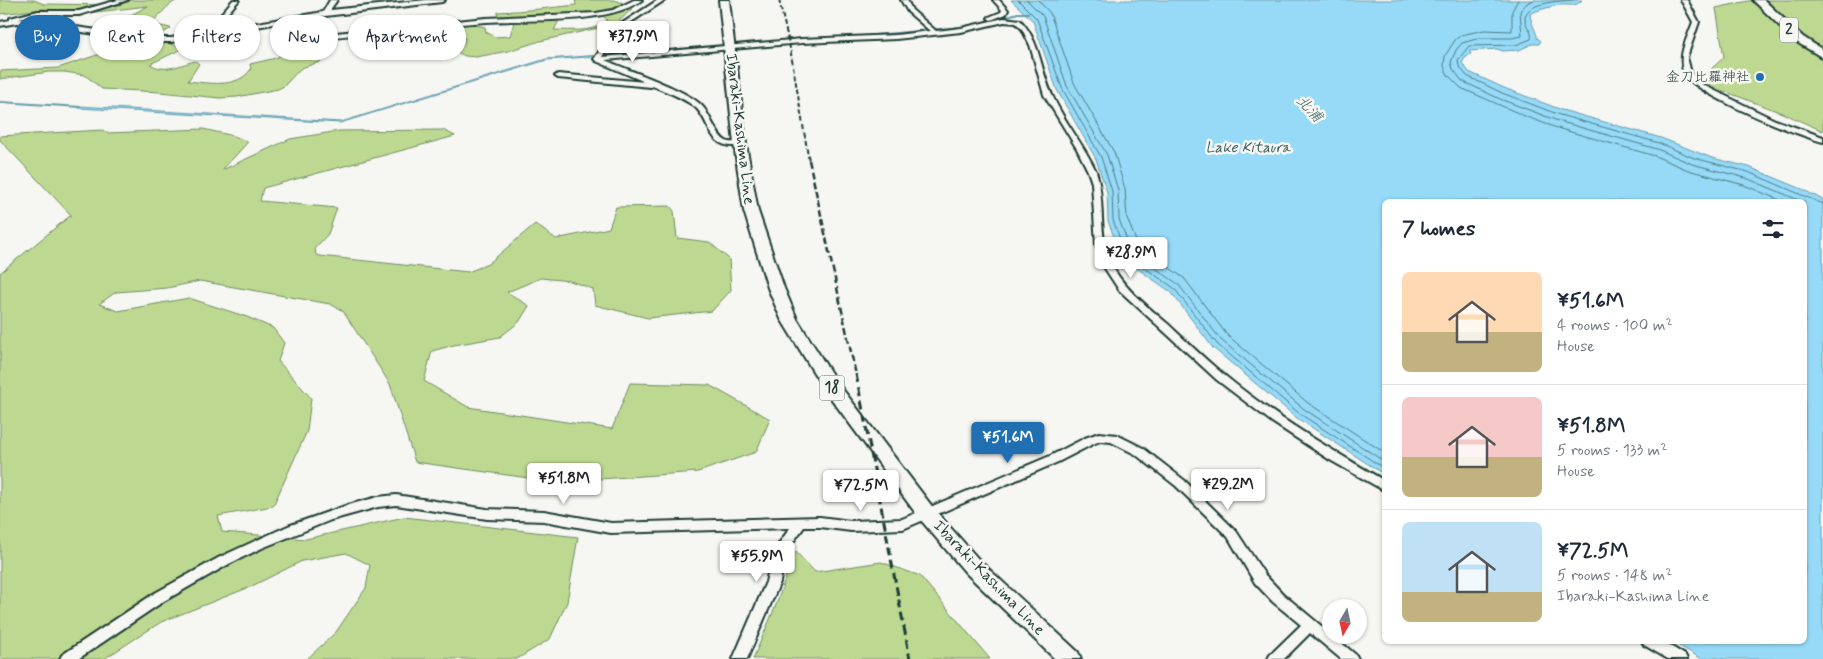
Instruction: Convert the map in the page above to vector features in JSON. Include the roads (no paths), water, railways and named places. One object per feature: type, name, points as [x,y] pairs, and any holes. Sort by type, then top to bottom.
[{"type":"main road","name":"Ibaraki-Kashima Line","points":[[724,0],[740,144],[751,211],[776,288],[790,319],[823,376],[927,514],[973,567],[1070,659]]},
{"type":"main road","name":"2","points":[[1758,0],[1793,34],[1823,55]]},
{"type":"street","points":[[9,22],[18,16],[38,13],[69,14],[89,12],[125,0]]},
{"type":"street","points":[[223,15],[236,0]]},
{"type":"street","points":[[332,12],[326,12],[334,0]]},
{"type":"street","points":[[316,15],[442,0]]},
{"type":"street","points":[[338,35],[486,20],[590,16],[615,11],[639,0]]},
{"type":"street","points":[[598,57],[617,29],[662,0]]},
{"type":"street","points":[[904,0],[910,11],[933,30],[962,25],[1004,13],[1005,10],[996,0]]},
{"type":"street","points":[[1684,0],[1696,22],[1684,57],[1691,79],[1772,122],[1823,140]]},
{"type":"street","points":[[598,57],[933,30],[961,30],[1013,19],[1023,25],[1028,32],[1048,95],[1087,158],[1096,182],[1100,245],[1107,264],[1122,288],[1230,386],[1325,452],[1382,486]]},
{"type":"street","points":[[0,24],[9,22],[163,40],[174,39]]},
{"type":"street","points":[[598,57],[601,63],[683,96],[699,107],[719,140],[725,144],[740,144]]},
{"type":"street","points":[[558,76],[658,85]]},
{"type":"street","points":[[67,659],[139,610],[211,567],[296,527],[365,504],[382,501],[426,504],[487,514],[544,516],[610,528],[820,522],[851,526],[903,524],[1054,459],[1099,437],[1113,438],[1139,451],[1180,484],[1232,534],[1260,579],[1278,598],[1351,659]]},
{"type":"street","points":[[740,659],[773,582],[779,552],[800,523]]},
{"type":"street","points":[[1275,659],[1311,624]]},
{"type":"street","points":[[1654,644],[1680,659]]},
{"type":"water","name":"Lake Kitaura","points":[[1011,0],[1582,0],[1574,5],[1559,5],[1530,14],[1537,38],[1541,41],[1539,44],[1532,44],[1519,50],[1469,51],[1471,54],[1462,63],[1469,72],[1504,88],[1562,110],[1661,138],[1712,158],[1749,167],[1823,200],[1823,659],[1720,659],[1715,657],[1702,659],[1676,644],[1807,644],[1807,199],[1382,199],[1382,473],[1297,418],[1213,348],[1171,292],[1122,258],[1108,221],[1107,192],[1096,159],[1057,90],[1033,21]]},
{"type":"water","points":[[997,20],[982,25],[869,36],[547,60],[340,123],[78,108],[80,106],[341,122],[546,59],[869,35],[968,26]]},
{"type":"waterway","points":[[994,20],[1018,13],[1028,13]]},
{"type":"waterway","points":[[0,102],[81,107]]},
{"type":"railway","points":[[779,0],[790,48],[809,161]]},
{"type":"railway","points":[[809,160],[856,375]]},
{"type":"railway","points":[[856,374],[910,659]]},
{"type":"place","name":"金刀比羅神社","points":[[1760,77]]},
{"type":"water label","name":"北浦","points":[[1309,109]]}]
